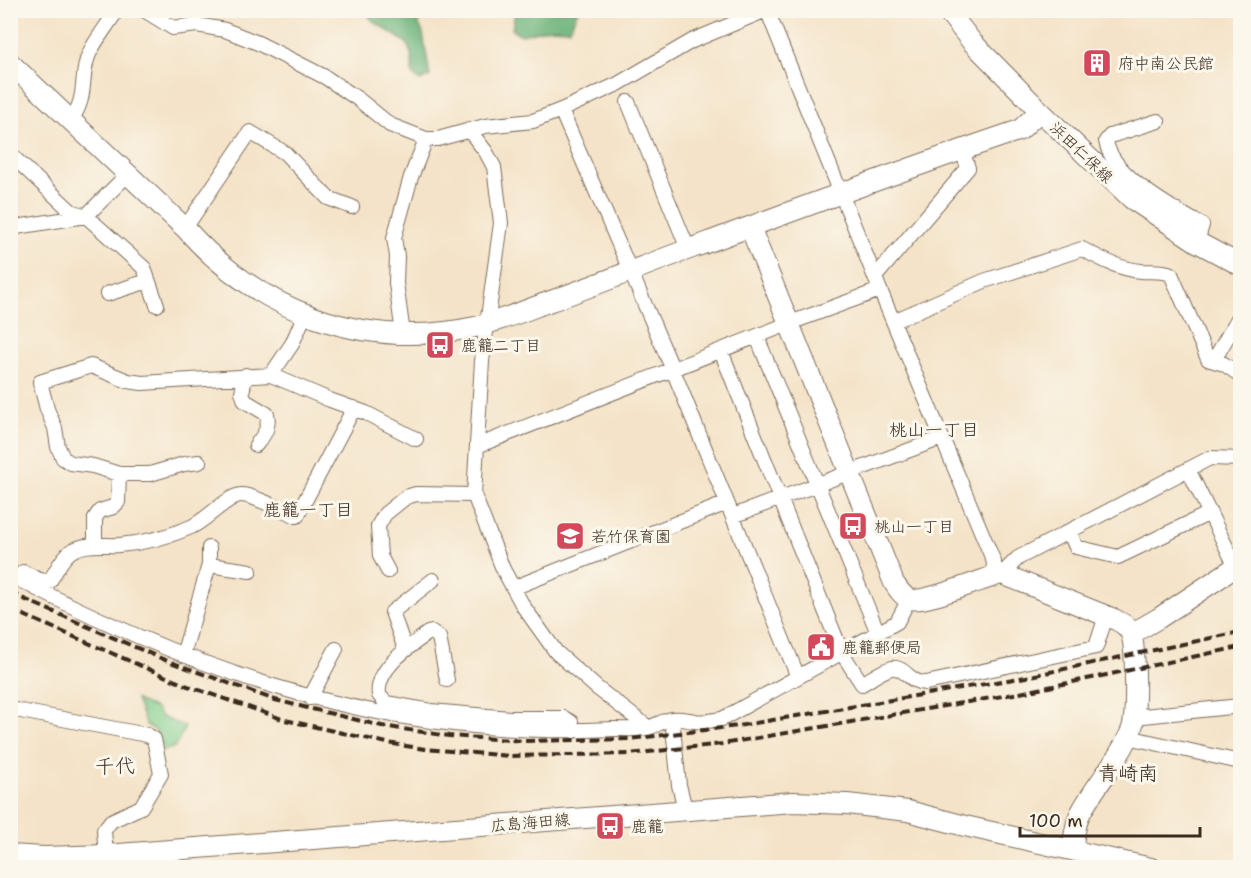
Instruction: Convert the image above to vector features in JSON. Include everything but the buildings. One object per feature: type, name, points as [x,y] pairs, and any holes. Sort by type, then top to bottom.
[{"type":"street","points":[[70,121],[79,110],[88,55],[117,10]]},
{"type":"street","points":[[144,10],[173,28],[197,25],[225,30],[258,43],[325,77],[358,99],[390,125],[426,139],[438,139],[485,126],[533,121],[618,84],[692,41],[767,10],[880,290],[994,562],[997,575]]},
{"type":"street","name":"浜田仁保線","points":[[947,10],[972,42],[1132,199],[1197,242],[1240,265]]},
{"type":"street","points":[[10,63],[219,263],[245,282],[272,299],[305,314],[348,327],[403,334],[444,332],[486,324],[1020,130],[1040,111]]},
{"type":"street","points":[[628,102],[688,249]]},
{"type":"street","points":[[561,110],[673,370],[798,677]]},
{"type":"street","points":[[1158,121],[1110,136],[1106,141],[1108,150],[1136,182],[1156,198],[1202,225],[1197,242]]},
{"type":"street","points":[[469,130],[494,166],[501,223],[486,324],[478,408],[474,495],[503,569],[523,606],[556,652],[597,688],[649,728]]},
{"type":"street","points":[[185,228],[250,132],[285,153],[328,198],[352,207]]},
{"type":"street","points":[[403,334],[396,283],[397,256],[394,238],[411,177],[426,139]]},
{"type":"street","points":[[875,277],[968,168],[962,150]]},
{"type":"street","points":[[10,154],[71,211],[86,216],[144,268],[157,305]]},
{"type":"street","points":[[10,228],[86,216],[128,174]]},
{"type":"street","points":[[750,227],[894,583],[909,599],[930,598],[997,575],[1018,558],[1210,458],[1240,459]]},
{"type":"street","points":[[894,321],[984,281],[1082,249],[1115,266],[1171,274],[1208,359],[1224,364],[1240,375]]},
{"type":"street","points":[[107,294],[148,281]]},
{"type":"street","points":[[477,447],[880,290]]},
{"type":"street","points":[[271,375],[292,344],[305,314]]},
{"type":"street","points":[[1214,360],[1240,315]]},
{"type":"street","points":[[757,337],[878,633]]},
{"type":"street","points":[[722,351],[842,653],[862,684],[895,668],[914,681],[926,683],[1096,647],[1106,616]]},
{"type":"street","points":[[199,462],[150,474],[119,474],[93,466],[71,464],[63,458],[58,447],[55,428],[40,382],[91,366],[128,381],[142,383],[271,375],[366,413],[416,439]]},
{"type":"street","points":[[246,375],[242,392],[245,400],[267,414],[269,423],[256,445]]},
{"type":"street","points":[[10,566],[48,582],[72,550],[95,545],[118,545],[158,539],[192,527],[210,516],[229,499],[240,495],[297,516],[354,408]]},
{"type":"street","points":[[733,516],[942,438]]},
{"type":"street","points":[[1131,634],[1238,565],[1188,469]]},
{"type":"street","points":[[95,545],[95,518],[100,511],[113,507],[117,502],[119,474]]},
{"type":"street","points":[[388,571],[380,556],[378,526],[385,514],[406,497],[474,495]]},
{"type":"street","points":[[513,588],[727,503]]},
{"type":"street","points":[[1069,531],[1076,547],[1118,557],[1210,513]]},
{"type":"street","points":[[183,655],[209,565],[209,548]]},
{"type":"street","points":[[209,565],[250,571]]},
{"type":"street","points":[[10,575],[64,604],[183,655],[244,678],[310,698],[388,716],[514,730],[574,731],[649,728],[672,719],[685,718],[702,722],[730,716],[897,622],[909,599]]},
{"type":"street","points":[[997,575],[1122,622],[1131,634],[1134,649],[1132,730],[1079,816],[1072,850]]},
{"type":"street","points":[[405,649],[392,612],[434,580]]},
{"type":"street","points":[[447,680],[439,637],[428,633],[405,649],[392,662],[379,684],[379,695],[386,703],[431,711],[472,715],[564,718],[571,722],[574,731]]},
{"type":"street","points":[[310,698],[336,649]]},
{"type":"street","points":[[1134,717],[1240,706]]},
{"type":"street","points":[[10,708],[147,735],[154,739],[162,774],[141,807],[111,821],[104,830],[106,855]]},
{"type":"street","points":[[672,719],[679,785],[685,809]]},
{"type":"street","points":[[1128,737],[1240,762]]},
{"type":"street","name":"広島海田線","points":[[10,855],[44,857],[106,855],[793,802],[857,805],[908,811],[1150,867]]},
{"type":"green space","points":[[515,10],[578,11],[569,29],[550,28],[522,35],[512,30]]},
{"type":"green space","points":[[364,11],[422,11],[417,20],[423,33],[430,76],[420,81],[412,74],[412,57],[407,43],[374,22]]},
{"type":"green space","points":[[136,700],[156,709],[160,716],[185,727],[175,747],[163,751],[160,736],[157,736],[156,731],[146,725]]},
{"type":"railway","points":[[10,593],[165,660],[275,700],[382,726],[449,736],[525,741],[630,739],[738,726],[1026,677],[1240,632]]},
{"type":"railway","points":[[10,609],[185,685],[285,720],[387,743],[425,749],[511,756],[629,754],[722,744],[1020,693],[1240,647]]},
{"type":"place","name":"府中南公民館","points":[[1097,63]]},
{"type":"place","name":"鹿籠二丁目","points":[[440,345]]},
{"type":"place","name":"桃山一丁目","points":[[853,526]]},
{"type":"place","name":"若竹保育園","points":[[570,536]]},
{"type":"place","name":"鹿籠郵便局","points":[[821,647]]},
{"type":"place","name":"鹿籠","points":[[610,826]]},
{"type":"district","name":"桃山一丁目","points":[[934,430]]},
{"type":"district","name":"鹿籠一丁目","points":[[308,510]]},
{"type":"district","name":"千代","points":[[115,766]]},
{"type":"district","name":"青崎南","points":[[1128,773]]}]
